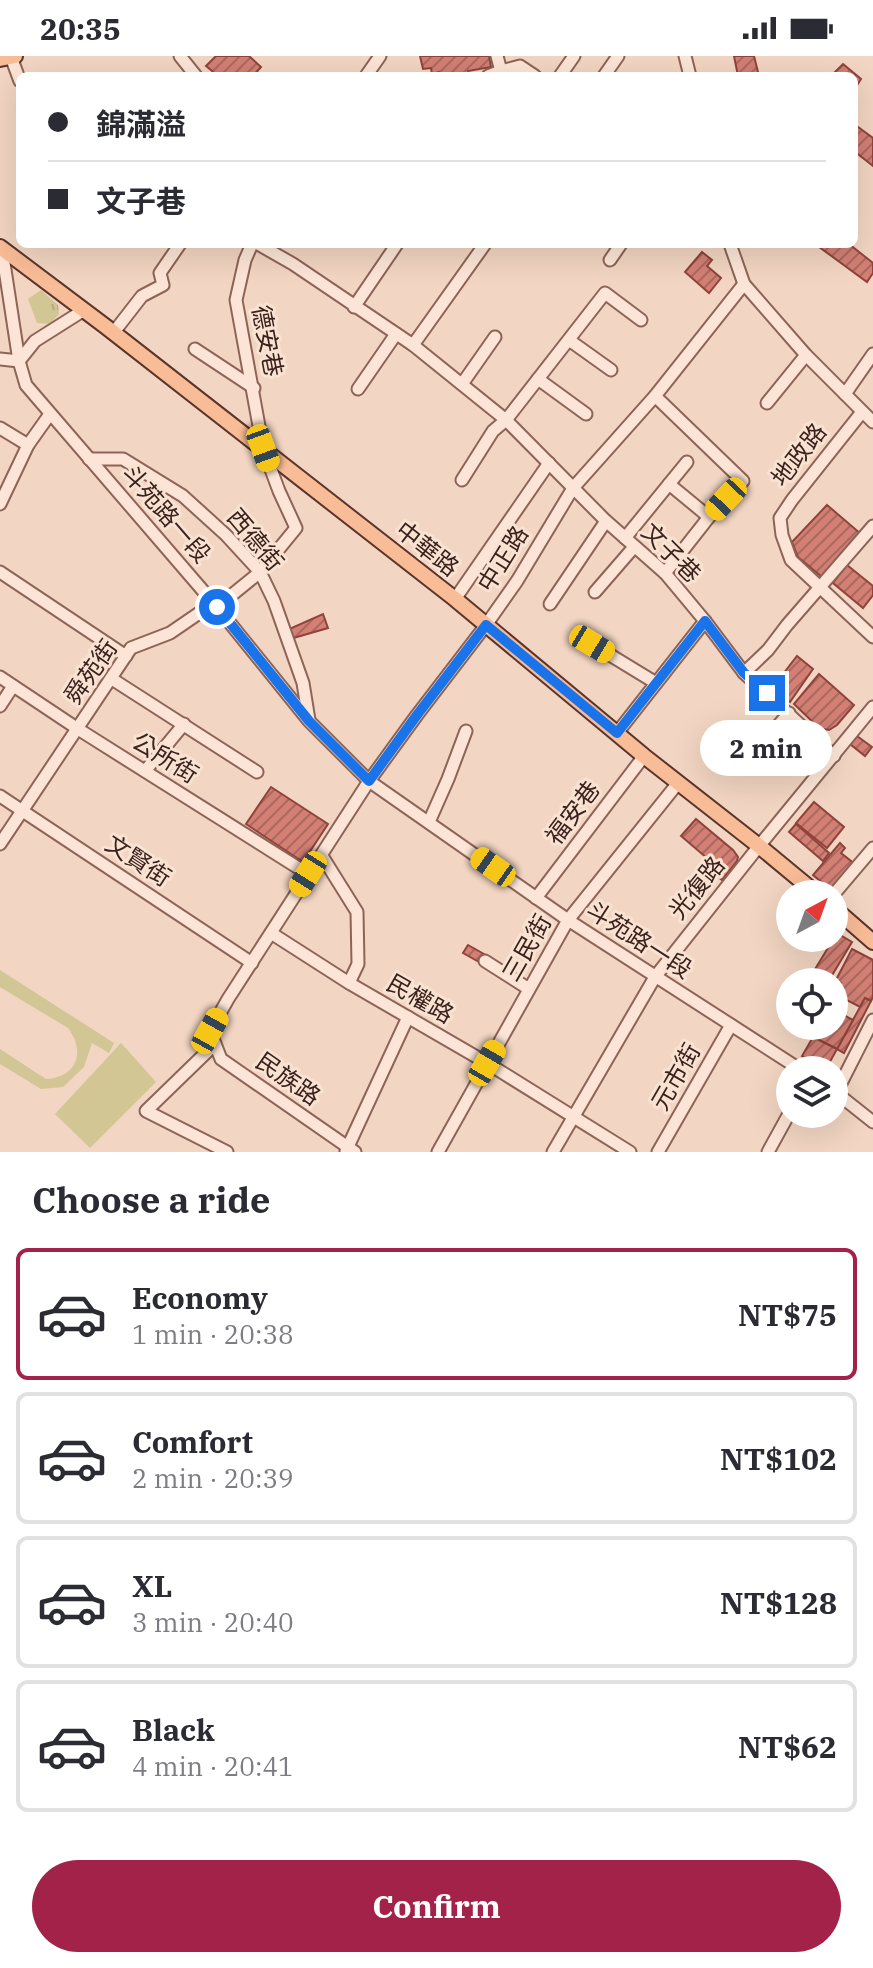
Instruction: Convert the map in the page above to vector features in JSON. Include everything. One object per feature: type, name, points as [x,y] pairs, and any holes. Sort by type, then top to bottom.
[{"type":"main road","points":[[0,59],[13,56]]},
{"type":"main road","name":"中華路","points":[[0,248],[114,332],[455,599],[644,756],[800,880]]},
{"type":"main road","points":[[848,920],[873,942]]},
{"type":"street","points":[[180,56],[193,72]]},
{"type":"street","points":[[497,56],[501,71],[520,66],[527,72]]},
{"type":"street","name":"斗苑路一段","points":[[0,248],[19,361],[26,385],[217,607],[309,721],[369,781],[568,920],[779,1056]]},
{"type":"street","points":[[114,332],[142,296],[163,285],[160,273],[177,248]]},
{"type":"street","name":"德安巷","points":[[250,248],[236,300],[263,448]]},
{"type":"street","name":"文子巷","points":[[265,248],[413,345],[506,420],[606,521],[665,573],[744,673],[834,756]]},
{"type":"street","points":[[354,307],[394,248]]},
{"type":"street","points":[[413,345],[482,248]]},
{"type":"street","points":[[610,260],[618,248]]},
{"type":"street","points":[[731,248],[744,284],[806,355],[873,422]]},
{"type":"street","name":"中正路","points":[[210,1031],[369,781],[517,581],[573,488],[655,396],[744,284]]},
{"type":"street","points":[[462,480],[493,431],[506,420],[605,293],[641,320]]},
{"type":"street","points":[[0,359],[19,361],[35,341],[84,310]]},
{"type":"street","points":[[358,389],[396,334]]},
{"type":"street","points":[[462,384],[495,337]]},
{"type":"street","points":[[569,340],[611,370]]},
{"type":"street","points":[[195,349],[254,388]]},
{"type":"street","points":[[845,394],[873,354]]},
{"type":"street","points":[[767,403],[806,355]]},
{"type":"street","points":[[538,379],[586,414]]},
{"type":"street","points":[[655,396],[743,481],[709,517],[665,573]]},
{"type":"street","name":"地政路","points":[[862,412],[780,518],[791,560],[873,637]]},
{"type":"street","points":[[0,504],[28,445],[50,414]]},
{"type":"street","points":[[0,428],[28,445]]},
{"type":"street","name":"舜苑街","points":[[0,844],[131,648],[170,633],[208,607],[217,607],[260,572],[296,528],[263,448]]},
{"type":"street","name":"西德街","points":[[89,459],[123,459],[183,496],[226,535],[260,572],[274,601],[303,683],[309,721]]},
{"type":"street","points":[[595,592],[687,462]]},
{"type":"street","points":[[455,599],[548,464]]},
{"type":"street","points":[[669,484],[709,517]]},
{"type":"street","points":[[550,604],[606,521]]},
{"type":"street","points":[[744,673],[768,650],[873,526]]},
{"type":"street","points":[[0,572],[126,656]]},
{"type":"street","points":[[617,733],[705,621]]},
{"type":"street","points":[[592,644],[656,683]]},
{"type":"street","name":"公所街","points":[[0,677],[308,874]]},
{"type":"street","points":[[112,679],[257,772]]},
{"type":"street","points":[[0,706],[13,686]]},
{"type":"street","name":"光復路","points":[[553,1152],[655,977],[873,707]]},
{"type":"street","points":[[744,765],[789,713]]},
{"type":"street","points":[[145,771],[184,724]]},
{"type":"street","points":[[429,822],[466,731]]},
{"type":"street","name":"福安巷","points":[[536,898],[644,756]]},
{"type":"street","name":"三民街","points":[[438,1152],[568,920],[678,783]]},
{"type":"street","name":"文賢街","points":[[0,796],[252,963]]},
{"type":"street","points":[[846,880],[873,848]]},
{"type":"street","points":[[322,856],[357,912],[358,964],[349,983]]},
{"type":"street","name":"民權路","points":[[271,933],[630,1152]]},
{"type":"street","points":[[485,961],[529,989]]},
{"type":"street","points":[[349,1150],[408,1017]]},
{"type":"street","points":[[848,1067],[873,1020]]},
{"type":"street","name":"元市街","points":[[658,1152],[731,1025]]},
{"type":"street","name":"民族路","points":[[210,1031],[221,1059],[349,1150]]},
{"type":"street","points":[[215,1044],[146,1111],[227,1152]]},
{"type":"street","points":[[848,1102],[873,1122]]},
{"type":"street","points":[[768,1152],[781,1128]]},
{"type":"green space","points":[[41,290],[58,305],[59,314],[50,324],[37,323],[28,299]]},
{"type":"green space","points":[[0,970],[114,1043],[109,1053],[92,1043],[84,1067],[63,1087],[41,1089],[0,1064],[0,1049],[46,1079],[57,1077],[65,1074],[75,1062],[77,1046],[68,1028],[0,987]]},
{"type":"green space","points":[[121,1043],[156,1082],[90,1148],[55,1114]]},
{"type":"building","points":[[216,56],[249,56],[261,67],[257,72],[213,72],[206,66]]},
{"type":"building","points":[[420,56],[489,56],[491,67],[468,72],[432,72],[431,68],[423,69]]},
{"type":"building","points":[[734,56],[754,56],[758,72],[737,72]]},
{"type":"building","points":[[843,64],[853,72],[835,72]]},
{"type":"building","points":[[858,127],[873,138],[873,166],[858,154]]},
{"type":"building","points":[[820,248],[854,248],[873,263],[873,273],[867,282]]},
{"type":"building","points":[[702,252],[712,260],[707,266],[721,278],[709,293],[685,272]]},
{"type":"building","points":[[827,505],[861,534],[822,577],[798,557],[792,542]]},
{"type":"building","points":[[847,565],[873,586],[873,595],[863,608],[833,583]]},
{"type":"building","points":[[323,614],[328,628],[290,639],[287,630]]},
{"type":"building","points":[[797,656],[813,669],[790,702],[773,687]]},
{"type":"building","points":[[819,674],[854,705],[829,730],[819,728],[794,704]]},
{"type":"building","points":[[857,736],[872,747],[865,756],[850,744]]},
{"type":"building","points":[[271,787],[328,824],[303,862],[246,824]]},
{"type":"building","points":[[814,802],[844,827],[827,848],[796,823]]},
{"type":"building","points":[[696,819],[738,857],[722,880],[703,864],[708,859],[681,836]]},
{"type":"building","points":[[796,824],[829,853],[823,861],[789,832]]},
{"type":"building","points":[[840,843],[845,848],[841,853],[856,865],[843,880],[819,880],[813,875]]},
{"type":"building","points":[[468,945],[484,954],[479,962],[463,953]]},
{"type":"building","points":[[852,949],[873,960],[871,1001],[865,998],[860,1007],[848,1001],[848,968],[842,968]]},
{"type":"building","points":[[825,952],[846,952],[836,968],[816,968]]},
{"type":"building","points":[[865,998],[871,1001],[844,1053],[837,1049],[842,1040],[848,1040],[848,1029]]},
{"type":"building","points":[[811,1040],[819,1040],[837,1049],[833,1056],[802,1056]]},
{"type":"building","points":[[819,1040],[842,1040],[837,1049]]},
{"type":"route","points":[[217,607],[309,721],[369,781],[486,625],[617,733],[705,621],[744,673],[767,693]]}]
